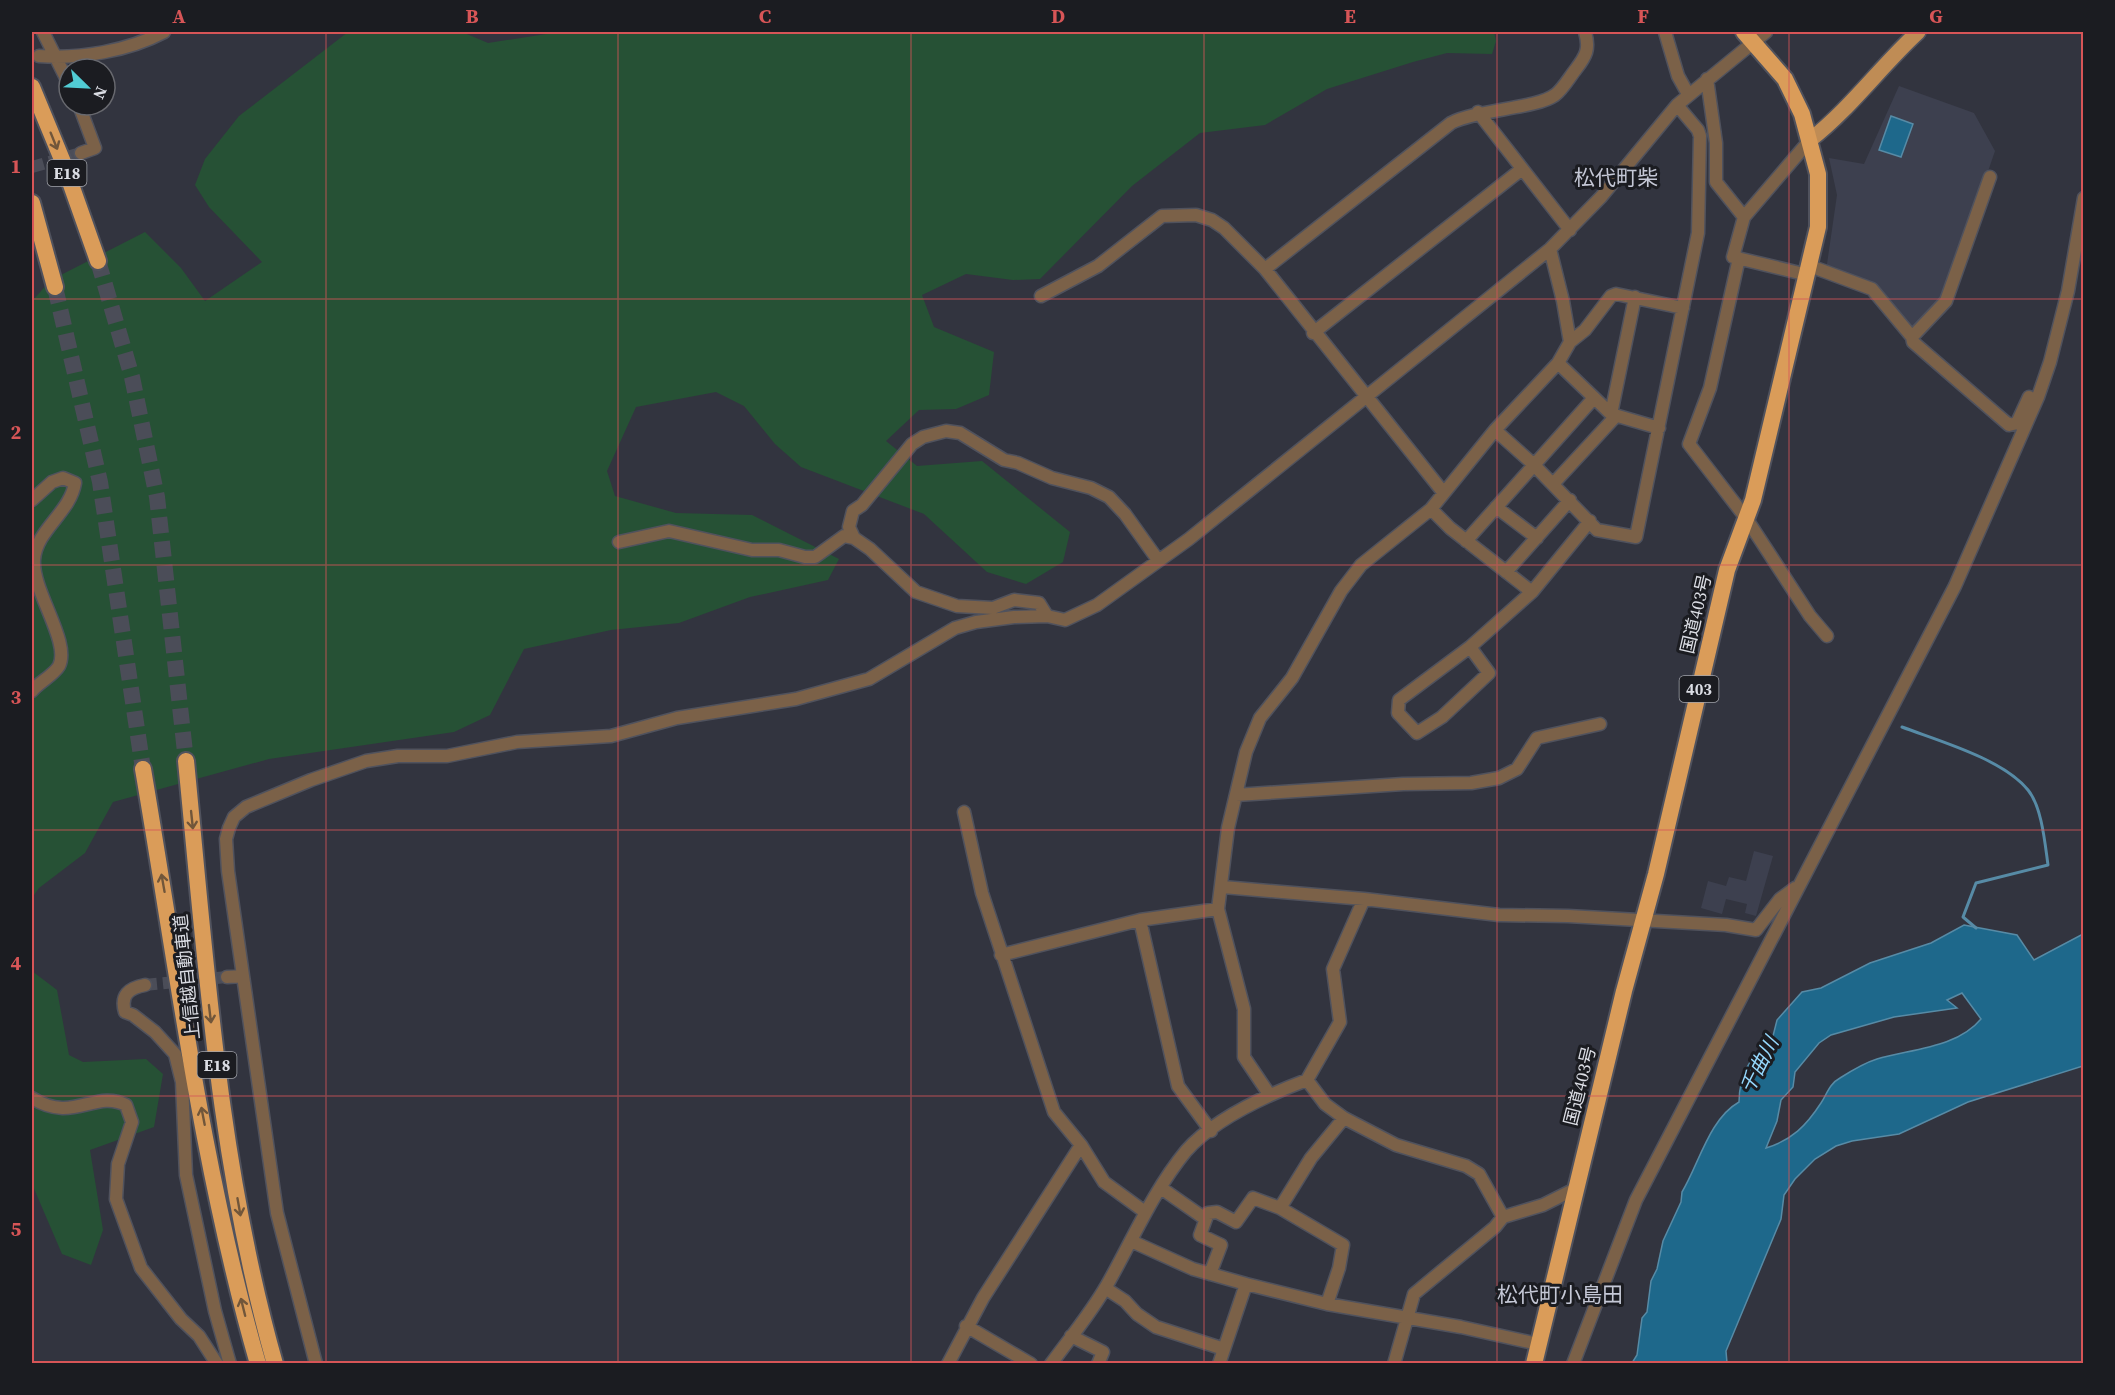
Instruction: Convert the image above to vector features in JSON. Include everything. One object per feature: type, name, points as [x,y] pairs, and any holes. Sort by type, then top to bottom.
[{"type":"highway","name":"国道403号","points":[[1534,1364],[1575,1189],[1643,921],[1726,570],[1746,518],[1809,271],[1818,227],[1820,190],[1802,114],[1785,80],[1755,35]]},
{"type":"highway","name":"E18","points":[[32,87],[98,261]]},
{"type":"highway","name":"E18","points":[[32,203],[56,287]]},
{"type":"highway","name":"上信越自動車道","points":[[186,761],[208,999],[223,1111],[248,1254],[275,1364]]},
{"type":"highway","name":"上信越自動車道","points":[[144,769],[206,1133],[236,1278],[258,1364]]},
{"type":"main road","points":[[1810,140],[1839,114],[1878,70],[1918,32]]},
{"type":"street","points":[[43,32],[56,57]]},
{"type":"street","points":[[39,56],[56,57],[142,43],[164,32]]},
{"type":"street","points":[[1264,269],[1451,123],[1478,112],[1547,99],[1558,92],[1588,52],[1585,32]]},
{"type":"street","points":[[1665,32],[1678,76],[1688,94]]},
{"type":"street","points":[[316,1364],[278,1213],[243,976],[226,839],[234,817],[246,807],[269,796],[366,761],[398,756],[447,756],[517,742],[611,736],[677,718],[796,699],[869,679],[955,628],[976,622],[1047,616],[1065,620],[1097,605],[1189,539],[1550,249],[1570,230],[1677,105],[1755,35]]},
{"type":"street","points":[[1707,79],[1716,143],[1716,182],[1744,217]]},
{"type":"street","points":[[1495,430],[1570,500],[1597,530],[1636,537],[1698,233],[1701,146],[1698,130],[1677,105]]},
{"type":"street","points":[[1478,112],[1570,230]]},
{"type":"street","points":[[81,153],[95,148],[83,117]]},
{"type":"street","points":[[1810,140],[1744,217],[1733,257],[1809,271],[1872,289],[1912,337],[1913,342],[1961,386],[2009,425],[2017,423],[2030,395],[2038,396]]},
{"type":"street","points":[[1313,333],[1522,169]]},
{"type":"street","points":[[1912,337],[1946,301],[1990,177]]},
{"type":"street","points":[[1573,1364],[1636,1200],[1955,586],[2038,396],[2050,362],[2066,300],[2084,198]]},
{"type":"street","points":[[1041,296],[1098,266],[1162,216],[1196,215],[1212,220],[1224,228],[1264,269],[1313,333],[1443,492]]},
{"type":"street","points":[[1550,249],[1570,342]]},
{"type":"street","points":[[1739,258],[1714,374],[1689,444],[1746,518],[1810,616],[1827,636]]},
{"type":"street","points":[[1269,1094],[1244,1057],[1244,1009],[1218,909],[1223,887],[1228,828],[1246,752],[1260,718],[1292,678],[1341,591],[1361,566],[1431,509],[1495,430],[1558,363],[1570,342],[1585,330],[1611,296],[1616,294],[1635,297],[1683,308]]},
{"type":"street","points":[[1553,484],[1613,415],[1635,297]]},
{"type":"street","points":[[1558,363],[1593,399],[1613,415],[1659,428]]},
{"type":"street","points":[[1466,541],[1593,399]]},
{"type":"street","points":[[854,538],[849,527],[853,511],[862,505],[912,444],[923,437],[946,431],[960,433],[1004,460],[1018,463],[1052,478],[1091,488],[1109,497],[1125,514],[1158,560]]},
{"type":"street","points":[[32,500],[52,482],[63,478],[75,483],[68,503],[36,549],[35,574],[62,651],[58,666],[32,691]]},
{"type":"street","points":[[1506,572],[1570,500]]},
{"type":"street","points":[[1496,507],[1537,538]]},
{"type":"street","points":[[1431,509],[1466,541],[1532,592]]},
{"type":"street","points":[[1470,647],[1490,673],[1442,717],[1417,733],[1398,713],[1399,700],[1470,647],[1532,592],[1590,521]]},
{"type":"street","points":[[619,542],[669,531],[752,550],[779,550],[805,557],[815,557],[844,536],[854,538],[870,549],[916,592],[957,606],[993,608],[1014,600],[1039,603],[1047,616]]},
{"type":"street","points":[[1236,795],[1403,784],[1471,783],[1499,778],[1517,769],[1537,738],[1600,724]]},
{"type":"street","points":[[964,812],[982,893],[1054,1112],[1081,1145],[1104,1182],[1145,1212]]},
{"type":"street","points":[[1223,887],[1364,899],[1498,915],[1568,916],[1726,925],[1756,930],[1780,899],[1798,885]]},
{"type":"street","points":[[1051,1364],[1105,1288],[1145,1212],[1187,1150],[1231,1115],[1269,1094],[1307,1080],[1340,1022],[1333,969],[1364,899]]},
{"type":"street","points":[[1001,955],[1140,920],[1218,909]]},
{"type":"street","points":[[1140,920],[1178,1086],[1211,1131]]},
{"type":"street","points":[[227,976],[243,976]]},
{"type":"street","points":[[145,985],[132,987],[124,994],[122,1003],[124,1012],[133,1014],[155,1032],[175,1054],[182,1082],[186,1175],[215,1311],[230,1364]]},
{"type":"street","points":[[1307,1080],[1324,1104],[1344,1118],[1396,1145],[1466,1166],[1479,1174],[1503,1217]]},
{"type":"street","points":[[32,1098],[55,1109],[78,1108],[101,1101],[117,1101],[126,1105],[132,1122],[118,1164],[116,1180],[116,1199],[122,1217],[141,1268],[181,1319],[199,1336],[217,1364]]},
{"type":"street","points":[[1280,1208],[1311,1158],[1344,1118]]},
{"type":"street","points":[[948,1364],[966,1326],[1081,1145]]},
{"type":"street","points":[[1161,1188],[1204,1218]]},
{"type":"street","points":[[1394,1364],[1414,1294],[1495,1227],[1503,1217],[1543,1205],[1575,1189]]},
{"type":"street","points":[[1210,1274],[1221,1245],[1200,1235],[1204,1218],[1208,1213],[1217,1212],[1236,1222],[1254,1198],[1280,1208],[1343,1245],[1328,1304]]},
{"type":"street","points":[[1131,1241],[1210,1274],[1246,1284],[1328,1304],[1406,1320],[1461,1327],[1538,1344]]},
{"type":"street","points":[[1219,1364],[1246,1284]]},
{"type":"street","points":[[1105,1288],[1125,1301],[1137,1314],[1156,1327],[1224,1349]]},
{"type":"street","points":[[966,1326],[1031,1364]]},
{"type":"street","points":[[1071,1336],[1102,1352],[1098,1364]]},
{"type":"shaded area","points":[[1899,86],[1974,113],[1995,151],[1944,299],[1914,330],[1872,285],[1826,271],[1837,195],[1829,158],[1864,164]]},
{"type":"shaded area","points":[[1754,851],[1773,856],[1756,916],[1745,913],[1747,904],[1726,899],[1722,914],[1701,908],[1708,881],[1726,886],[1729,877],[1746,881]]},
{"type":"green space","points":[[348,32],[462,32],[488,43],[559,32],[1494,32],[1496,41],[1492,54],[1447,53],[1327,89],[1265,125],[1200,133],[1132,186],[1040,279],[1013,280],[966,274],[922,295],[934,327],[994,352],[989,395],[956,409],[919,410],[886,441],[917,466],[982,461],[1070,532],[1063,562],[1026,584],[987,572],[924,514],[801,467],[775,444],[744,406],[716,392],[636,407],[607,471],[615,496],[676,513],[752,515],[839,559],[828,580],[750,597],[679,623],[611,630],[524,649],[490,715],[454,732],[269,759],[113,802],[85,853],[39,888],[32,898],[32,301],[51,280],[145,232],[181,268],[205,301],[262,262],[209,207],[195,185],[205,159],[239,116]]},
{"type":"green space","points":[[32,971],[57,990],[69,1055],[83,1062],[146,1059],[163,1074],[154,1127],[90,1150],[103,1230],[91,1265],[62,1254],[32,1184]]},
{"type":"water","points":[[1891,116],[1913,124],[1901,157],[1879,150]]},
{"type":"water","name":"千曲川","points":[[1964,925],[2017,935],[2034,960],[2083,934],[2083,1066],[1968,1102],[1899,1134],[1852,1141],[1836,1146],[1815,1159],[1795,1179],[1784,1195],[1781,1219],[1726,1351],[1727,1363],[1632,1363],[1637,1355],[1642,1318],[1647,1312],[1651,1281],[1657,1269],[1663,1241],[1681,1202],[1682,1192],[1712,1131],[1720,1119],[1739,1102],[1741,1084],[1747,1067],[1758,1052],[1772,1040],[1777,1020],[1802,992],[1821,988],[1870,963],[1931,943]],"holes":[[[1962,993],[1981,1019],[1971,1029],[1947,1042],[1877,1059],[1836,1080],[1798,1131],[1766,1148],[1777,1121],[1781,1100],[1793,1087],[1795,1072],[1819,1043],[1831,1035],[1894,1017],[1957,1008],[1947,1000]]]},
{"type":"waterway","points":[[1902,727],[1970,752],[2003,769],[2028,790],[2037,806],[2048,865],[1976,883],[1963,917],[1976,928]]},
{"type":"tunnel","points":[[32,167],[81,153]]},
{"type":"tunnel","points":[[98,261],[132,377],[157,497],[186,761]]},
{"type":"tunnel","points":[[55,287],[100,482],[143,769]]},
{"type":"tunnel","points":[[145,985],[227,977]]},
{"type":"district","name":"松代町柴","points":[[1616,178]]},
{"type":"district","name":"松代町小島田","points":[[1560,1295]]}]
